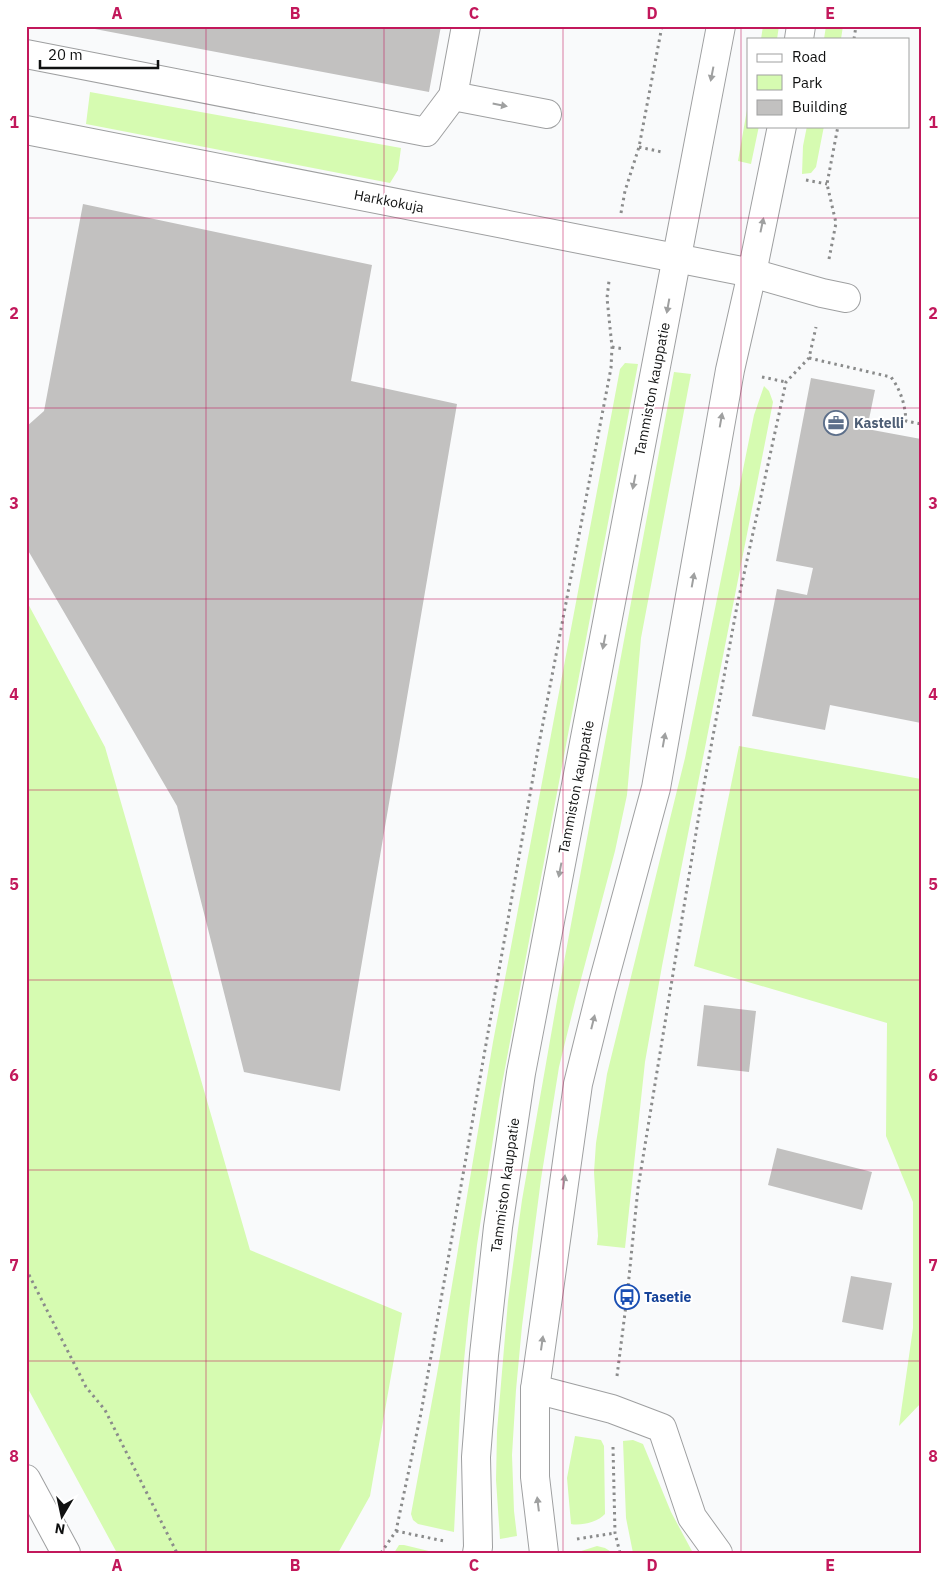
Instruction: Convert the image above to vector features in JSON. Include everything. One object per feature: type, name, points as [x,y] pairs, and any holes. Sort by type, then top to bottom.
[{"type":"main road","points":[[26,54],[426,132],[454,96],[466,26]]},
{"type":"main road","name":"Tammiston kauppatie","points":[[477,1553],[476,1457],[484,1355],[498,1227],[520,1083],[721,26]]},
{"type":"main road","points":[[454,96],[548,114]]},
{"type":"main road","points":[[544,1553],[535,1477],[535,1389],[578,1084],[602,987],[656,788],[730,370],[782,128]]},
{"type":"main road","name":"Harkkokuja","points":[[26,130],[752,273],[834,296]]},
{"type":"main road","points":[[535,1389],[612,1409],[662,1428],[692,1517],[718,1553]]},
{"type":"main road","points":[[26,1479],[66,1553]]},
{"type":"path","points":[[381,1553],[396,1531],[421,1413],[538,749],[611,368],[612,347],[607,298],[614,245],[625,191],[638,147],[662,26]]},
{"type":"path","points":[[620,1553],[615,1533],[612,1409],[627,1297],[638,1188],[703,790],[737,606],[786,382],[810,358],[834,296],[836,223],[827,184],[838,128]]},
{"type":"path","points":[[638,147],[696,158]]},
{"type":"path","points":[[773,174],[827,184]]},
{"type":"path","points":[[810,358],[891,377],[899,387],[906,421],[921,424]]},
{"type":"path","points":[[26,1269],[86,1387],[105,1410],[177,1553]]},
{"type":"green space","points":[[763,26],[779,26],[777,38],[761,38]]},
{"type":"green space","points":[[826,26],[843,26],[841,38],[824,38]]},
{"type":"green space","points":[[90,92],[401,148],[398,170],[390,183],[86,124]]},
{"type":"green space","points":[[747,110],[747,128],[759,128],[751,164],[738,161]]},
{"type":"green space","points":[[807,128],[824,128],[816,167],[811,173],[802,174],[803,146]]},
{"type":"green space","points":[[625,363],[638,364],[499,1100],[477,1245],[461,1391],[454,1532],[418,1524],[413,1520],[411,1514],[437,1374],[493,1042],[620,369]]},
{"type":"green space","points":[[674,372],[691,374],[641,638],[627,795],[615,851],[559,1067],[541,1179],[522,1326],[516,1390],[512,1455],[517,1536],[500,1539],[496,1480],[497,1431],[508,1301],[522,1200],[561,978]]},
{"type":"green space","points":[[764,386],[769,391],[773,402],[662,966],[645,1062],[625,1248],[597,1245],[594,1172],[596,1143],[607,1074],[685,758],[754,415]]},
{"type":"green space","points":[[26,600],[105,747],[250,1250],[402,1313],[370,1496],[338,1553],[117,1553],[26,1385]]},
{"type":"green space","points":[[739,746],[921,779],[921,1403],[899,1426],[913,1328],[913,1202],[886,1136],[887,1023],[694,966]]},
{"type":"green space","points":[[575,1436],[601,1440],[604,1446],[605,1514],[589,1523],[580,1524],[571,1524],[567,1478]]},
{"type":"green space","points":[[633,1440],[643,1444],[671,1512],[693,1553],[633,1553],[626,1518],[623,1441]]},
{"type":"green space","points":[[399,1545],[404,1545],[437,1553],[394,1553]]},
{"type":"green space","points":[[597,1546],[613,1553],[575,1553]]},
{"type":"building","points":[[79,26],[441,26],[429,92]]},
{"type":"building","points":[[83,204],[372,265],[351,381],[457,404],[340,1091],[244,1072],[177,806],[26,547],[26,427],[44,411]]},
{"type":"building","points":[[811,378],[875,390],[867,429],[921,439],[921,723],[830,705],[825,730],[752,716],[777,589],[807,595],[813,568],[776,561]]},
{"type":"building","points":[[704,1005],[756,1011],[749,1072],[697,1066]]},
{"type":"building","points":[[777,1148],[872,1172],[862,1210],[768,1185]]},
{"type":"building","points":[[851,1276],[892,1283],[883,1330],[842,1322]]},
{"type":"place","name":"Kastelli","points":[[836,423]]},
{"type":"place","name":"Tasetie","points":[[627,1297]]}]
